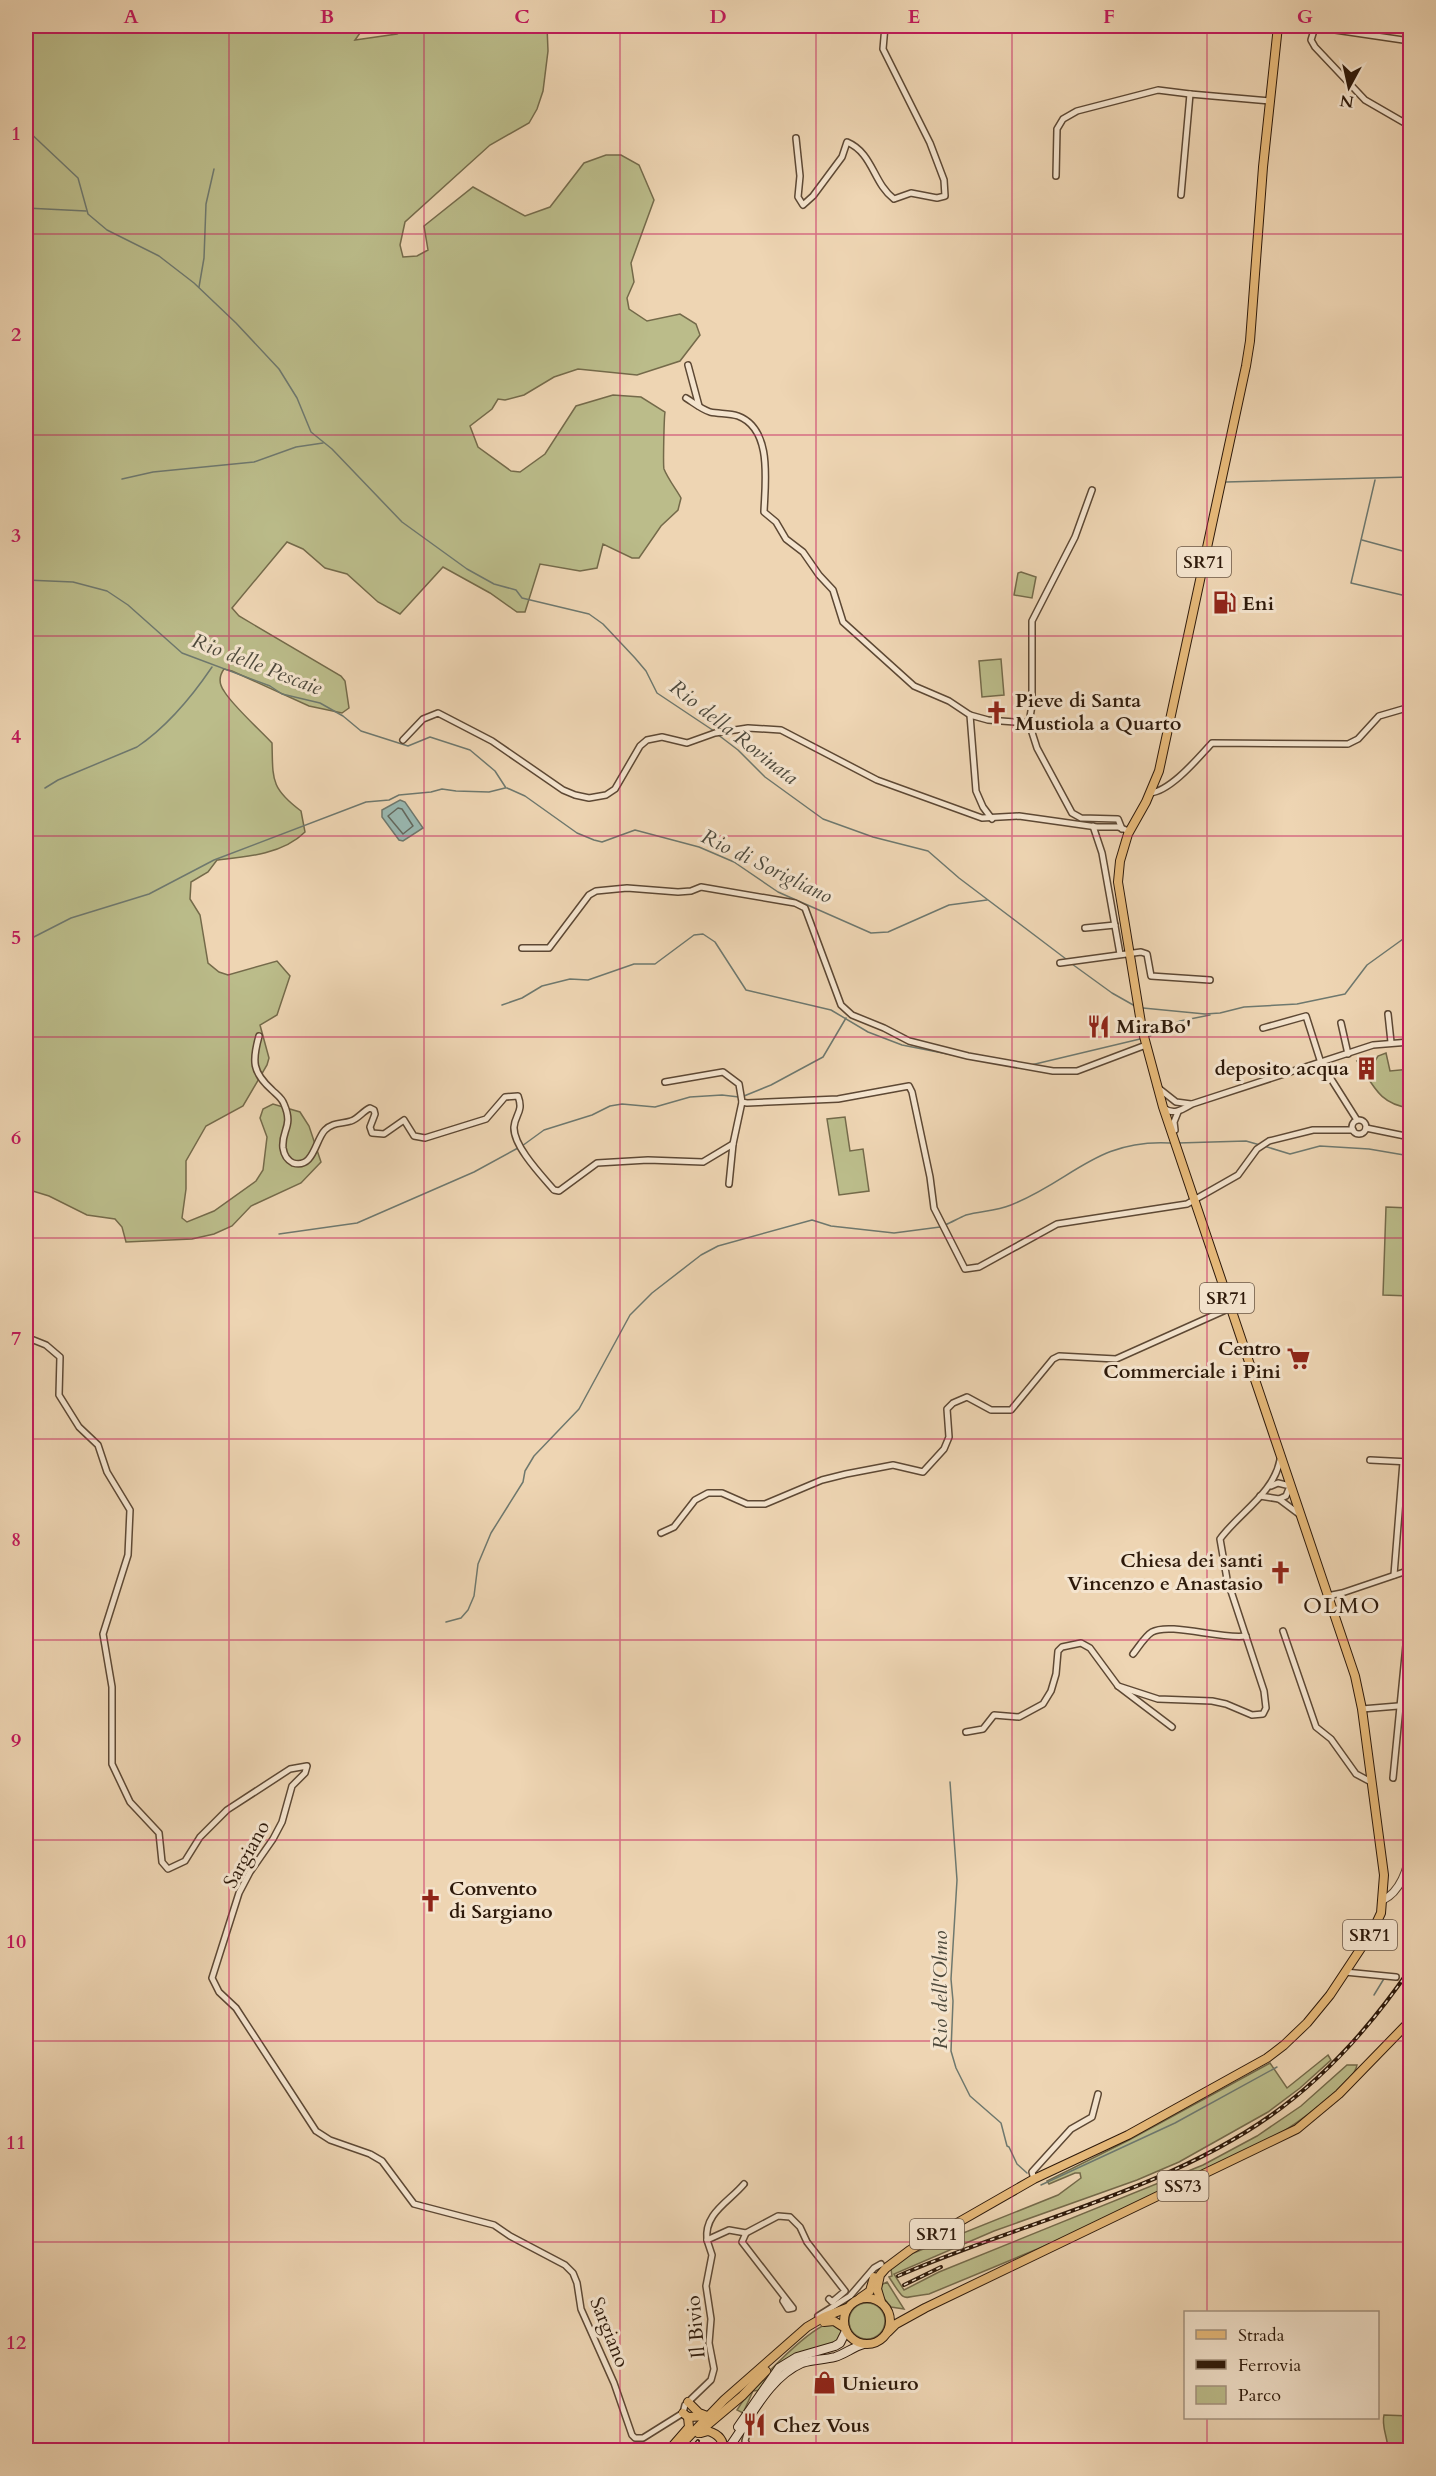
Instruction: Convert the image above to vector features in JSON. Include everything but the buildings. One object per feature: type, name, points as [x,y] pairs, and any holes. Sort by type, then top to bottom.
[{"type":"main road","name":"SR71","points":[[884,2305],[877,2283],[880,2275],[890,2264],[910,2250],[1034,2179],[1128,2135],[1267,2058],[1284,2045],[1307,2023],[1330,1995],[1373,1930],[1381,1913],[1384,1875],[1362,1708],[1355,1676],[1157,1087],[1124,954],[1118,882],[1126,830],[1150,793],[1159,771],[1246,366],[1278,26]]},
{"type":"main road","name":"SS73","points":[[864,2344],[878,2342],[896,2324],[925,2308],[1297,2130],[1339,2094],[1410,2021]]},
{"type":"main road","name":"SR71","points":[[881,2264],[966,2212],[1004,2192],[1024,2185]]},
{"type":"main road","points":[[677,2451],[742,2396],[759,2374],[807,2327],[847,2308],[870,2291],[881,2264]]},
{"type":"main road","name":"SS73","points":[[860,2298],[867,2297],[898,2314],[925,2308]]},
{"type":"main road","points":[[884,2305],[890,2316],[888,2332]]},
{"type":"main road","points":[[725,2451],[761,2397],[773,2374],[788,2361],[840,2343],[845,2330],[844,2315],[847,2308]]},
{"type":"main road","points":[[677,2451],[708,2416],[817,2325],[834,2321],[854,2340],[864,2344]]},
{"type":"main road","points":[[761,2397],[798,2365],[836,2357],[864,2344]]},
{"type":"main road","points":[[688,2402],[699,2413],[708,2416]]},
{"type":"main road","points":[[669,2451],[689,2427],[686,2415],[708,2416]]},
{"type":"main road","points":[[690,2440],[702,2432],[713,2432],[721,2439],[725,2451]]},
{"type":"street","points":[[796,138],[800,176],[798,197],[803,205],[813,196],[842,157],[847,142],[860,149],[878,179],[894,199],[911,193],[937,198],[945,196],[944,180],[930,143],[883,49],[885,26]]},
{"type":"street","points":[[1308,26],[1329,27],[1410,41]]},
{"type":"street","points":[[1315,27],[1311,40],[1315,47],[1365,100],[1410,126]]},
{"type":"street","points":[[1056,176],[1057,129],[1064,118],[1077,111],[1158,90],[1270,101]]},
{"type":"street","points":[[1181,195],[1190,94]]},
{"type":"street","points":[[688,365],[699,406]]},
{"type":"street","points":[[686,398],[709,411],[734,414],[752,425],[761,441],[765,477],[764,512],[776,522],[786,539],[804,552],[819,575],[833,590],[843,622],[914,686],[949,701],[970,715],[988,720],[1029,723]]},
{"type":"street","points":[[1092,490],[1075,537],[1032,621],[1032,705],[1029,723],[1037,748],[1072,813],[1081,818],[1118,819],[1126,830]]},
{"type":"street","points":[[1150,793],[1167,786],[1212,743],[1348,744],[1358,739],[1379,716],[1410,707]]},
{"type":"street","points":[[403,740],[423,719],[438,713],[492,741],[563,790],[589,798],[606,795],[615,789],[640,746],[647,740],[662,738],[687,743],[715,733],[748,728],[781,730],[877,780],[982,818],[1019,816],[1126,830]]},
{"type":"street","points":[[970,715],[976,791],[983,807],[992,819]]},
{"type":"street","points":[[1092,826],[1102,853],[1115,925],[1124,954]]},
{"type":"street","points":[[522,948],[549,948],[589,895],[596,891],[627,888],[678,892],[709,887],[795,903],[805,908],[842,1005],[852,1015],[909,1041],[968,1056],[1053,1071],[1077,1071],[1146,1044]]},
{"type":"street","points":[[1085,928],[1115,925]]},
{"type":"street","points":[[1060,963],[1124,954],[1147,954],[1151,976],[1210,980]]},
{"type":"street","points":[[1388,1014],[1391,1042]]},
{"type":"street","points":[[1263,1028],[1306,1016],[1321,1063],[1357,1120],[1364,1122],[1366,1128]]},
{"type":"street","points":[[1341,1023],[1348,1054]]},
{"type":"street","points":[[259,1036],[254,1055],[255,1069],[263,1082],[283,1100],[289,1126],[284,1137],[283,1148],[286,1158],[291,1162],[301,1164],[310,1159],[325,1130],[337,1122],[353,1121],[370,1108],[375,1114],[370,1127],[372,1133],[384,1134],[404,1120],[414,1136],[425,1138],[486,1119],[505,1097],[518,1096],[520,1104],[514,1127],[516,1137],[522,1150],[554,1190],[559,1191],[597,1163],[648,1160],[704,1162],[734,1144]]},
{"type":"street","points":[[1192,1104],[1176,1102],[1163,1107],[1168,1112],[1178,1112],[1192,1104],[1373,1045],[1410,1042]]},
{"type":"street","points":[[665,1082],[723,1072],[739,1084],[742,1102],[729,1184]]},
{"type":"street","points":[[742,1102],[838,1099],[909,1086],[930,1177],[934,1208],[965,1269],[979,1267],[1057,1224],[1187,1204],[1238,1175],[1265,1142],[1313,1130],[1353,1130],[1360,1134],[1366,1128]]},
{"type":"street","points":[[1157,1087],[1176,1102]]},
{"type":"street","points":[[1173,1138],[1175,1136],[1174,1122],[1178,1112]]},
{"type":"street","points":[[1353,1130],[1353,1124],[1357,1120]]},
{"type":"street","points":[[1366,1128],[1410,1137]]},
{"type":"street","points":[[661,1533],[674,1527],[695,1500],[708,1493],[722,1493],[747,1504],[765,1504],[822,1480],[846,1474],[893,1465],[923,1472],[934,1462],[949,1437],[947,1409],[953,1403],[967,1397],[991,1410],[1011,1410],[1053,1359],[1059,1356],[1116,1359],[1230,1308]]},
{"type":"street","name":"Sargiano","points":[[26,1337],[46,1345],[60,1357],[59,1395],[79,1427],[98,1445],[107,1472],[130,1510],[128,1554],[103,1634],[112,1687],[112,1764],[130,1802],[159,1833],[162,1862],[168,1869],[185,1861],[200,1837],[227,1810],[290,1769],[307,1766],[305,1773],[292,1786],[282,1822],[273,1839],[250,1872],[239,1893],[212,1978],[219,1992],[236,2007],[316,2131],[330,2140],[370,2154],[382,2161],[414,2204],[494,2225],[546,2256],[559,2261],[573,2273],[581,2309],[614,2383],[635,2438],[644,2438],[686,2415]]},
{"type":"street","points":[[1118,1686],[1158,1699],[1212,1701],[1252,1715],[1263,1714],[1266,1701],[1227,1579],[1220,1539],[1230,1525],[1275,1478],[1280,1458]]},
{"type":"street","points":[[1370,1460],[1410,1462]]},
{"type":"street","points":[[1394,1575],[1403,1462]]},
{"type":"street","points":[[1269,1486],[1278,1483],[1290,1486],[1286,1496],[1279,1499]]},
{"type":"street","points":[[1260,1496],[1279,1499],[1299,1514]]},
{"type":"street","points":[[1327,1596],[1410,1570]]},
{"type":"street","points":[[1393,1778],[1407,1625]]},
{"type":"street","points":[[1133,1654],[1152,1632],[1171,1629],[1235,1638],[1246,1636]]},
{"type":"street","points":[[1283,1631],[1316,1727],[1331,1739],[1356,1774],[1371,1782]]},
{"type":"street","points":[[966,1732],[983,1728],[994,1715],[1019,1717],[1043,1704],[1051,1691],[1056,1674],[1058,1651],[1073,1643],[1081,1643],[1090,1648],[1118,1686],[1172,1727]]},
{"type":"street","points":[[1362,1708],[1410,1705]]},
{"type":"street","points":[[1383,1900],[1390,1897],[1401,1882],[1410,1851]]},
{"type":"street","points":[[1345,1972],[1396,1977]]},
{"type":"street","points":[[1034,2179],[1032,2172],[1071,2129],[1092,2117],[1098,2094]]},
{"type":"street","name":"Il Bivio","points":[[688,2402],[711,2380],[714,2369],[709,2343],[711,2319],[706,2286],[712,2254],[706,2240],[708,2221],[721,2205],[744,2184]]},
{"type":"street","points":[[785,2298],[783,2301],[784,2304],[788,2309],[793,2308],[744,2247],[742,2237],[778,2216],[785,2216],[796,2222],[807,2242],[845,2291],[832,2302],[829,2299]]},
{"type":"street","points":[[706,2240],[729,2230],[746,2233]]},
{"type":"street","points":[[759,2374],[805,2325],[850,2296],[874,2268],[881,2264]]},
{"type":"street","points":[[686,2415],[683,2407],[688,2402]]},
{"type":"street","points":[[744,2423],[747,2433],[745,2441],[750,2451]]},
{"type":"green space","points":[[26,26],[365,26],[355,40],[397,34],[411,26],[547,26],[548,51],[543,91],[529,123],[490,145],[405,222],[400,245],[403,257],[417,256],[428,250],[424,226],[473,187],[525,216],[550,207],[584,163],[606,155],[621,155],[639,165],[654,200],[631,263],[634,282],[627,298],[629,309],[647,321],[680,314],[696,324],[700,335],[680,361],[637,375],[578,369],[554,377],[524,395],[505,400],[498,399],[492,409],[470,426],[478,447],[511,471],[520,472],[545,454],[576,406],[613,395],[641,397],[665,412],[664,469],[681,498],[678,510],[661,526],[639,558],[632,558],[603,544],[597,568],[580,571],[540,564],[525,612],[517,612],[490,593],[443,567],[400,614],[378,602],[347,574],[325,568],[303,549],[287,542],[232,608],[239,616],[341,676],[345,681],[349,708],[342,713],[309,706],[232,671],[224,669],[221,674],[221,686],[228,697],[272,743],[275,782],[284,796],[301,811],[305,832],[275,850],[252,856],[217,860],[208,872],[191,882],[190,899],[200,915],[208,963],[219,972],[228,975],[277,961],[290,976],[277,1015],[260,1025],[269,1058],[267,1065],[243,1106],[206,1126],[186,1161],[186,1189],[182,1218],[187,1222],[214,1211],[256,1181],[263,1170],[267,1137],[260,1118],[263,1109],[273,1104],[300,1112],[309,1126],[321,1162],[301,1183],[251,1206],[232,1226],[214,1234],[192,1239],[126,1242],[122,1227],[115,1219],[87,1215],[49,1196],[26,1189]]},
{"type":"green space","points":[[1018,573],[1036,577],[1032,598],[1014,595]]},
{"type":"green space","points":[[1001,659],[1004,695],[982,697],[979,661]]},
{"type":"green space","points":[[1386,1053],[1390,1071],[1410,1069],[1410,1108],[1399,1106],[1383,1097],[1372,1085],[1357,1061],[1367,1058],[1375,1061],[1378,1056]]},
{"type":"green space","points":[[845,1117],[850,1151],[863,1149],[869,1191],[839,1195],[827,1119]]},
{"type":"green space","points":[[1386,1207],[1410,1208],[1410,1296],[1383,1295]]},
{"type":"green space","points":[[1410,1354],[1410,1428],[1403,1427]]},
{"type":"green space","points":[[1328,2055],[1331,2060],[1300,2088],[1268,2112],[1179,2162],[1137,2180],[994,2231],[894,2274],[904,2290],[939,2272],[1203,2165],[1257,2136],[1301,2106],[1347,2065],[1357,2065],[1353,2073],[1334,2094],[1273,2138],[1064,2238],[929,2294],[905,2297],[889,2277],[892,2276],[891,2269],[911,2254],[1058,2195],[1081,2178],[1080,2173],[1049,2184],[1047,2181],[1129,2140],[1270,2063],[1287,2088]]},
{"type":"green space","points":[[887,2282],[904,2309],[891,2307],[882,2296],[881,2285]]},
{"type":"green space","points":[[867,2303],[880,2308],[885,2321],[880,2334],[867,2339],[854,2334],[849,2321],[854,2308]]},
{"type":"green space","points":[[827,2324],[839,2326],[842,2331],[837,2342],[796,2356],[761,2390],[753,2391],[743,2413],[737,2410],[753,2388],[792,2349]]},
{"type":"green space","points":[[1384,2415],[1410,2416],[1410,2450],[1388,2450],[1383,2423]]},
{"type":"water","points":[[400,800],[405,802],[423,828],[403,841],[399,840],[382,817],[382,810]]},
{"type":"waterway","name":"Rio della Rovinata","points":[[26,129],[78,178],[88,214],[107,230],[159,256],[194,283],[236,323],[279,369],[297,398],[311,432],[332,449],[402,522],[467,569],[494,584],[516,590],[522,598],[589,614],[603,624],[635,658],[646,671],[657,693],[714,731]]},
{"type":"waterway","points":[[199,287],[204,258],[206,204],[214,169]]},
{"type":"waterway","points":[[26,208],[86,211]]},
{"type":"waterway","points":[[122,479],[153,472],[254,462],[296,447],[323,443]]},
{"type":"waterway","points":[[1226,482],[1410,477]]},
{"type":"waterway","points":[[1375,480],[1351,583],[1402,595]]},
{"type":"waterway","points":[[1362,540],[1410,553]]},
{"type":"waterway","name":"Rio delle Pescaie","points":[[26,580],[73,582],[107,591],[128,605],[182,653],[270,686],[282,694],[320,703],[343,716],[361,731],[408,746],[430,737],[470,750],[495,771],[506,788]]},
{"type":"waterway","points":[[45,788],[58,780],[137,747],[178,711],[212,667]]},
{"type":"waterway","name":"Rio della Rovinata","points":[[717,734],[738,750],[765,777],[823,819],[873,837],[928,851],[959,878],[1066,959]]},
{"type":"waterway","points":[[26,941],[71,918],[149,894],[214,860],[366,802],[389,800],[399,795],[442,789],[489,792],[505,788]]},
{"type":"waterway","name":"Rio di Sorigliano","points":[[507,788],[525,796],[577,833],[594,840],[602,842],[635,830],[699,847],[734,862],[778,892],[871,933],[888,932],[949,905],[987,900]]},
{"type":"waterway","points":[[502,1005],[522,998],[542,986],[570,979],[588,980],[634,964],[655,964],[694,935],[703,934],[715,942],[746,990],[831,1010],[868,1032],[902,1045],[1014,1067]]},
{"type":"waterway","points":[[1143,1008],[1205,1014],[1220,1013],[1244,1007],[1297,1004],[1345,994],[1367,965],[1410,934]]},
{"type":"waterway","points":[[1072,964],[1112,993],[1135,1006]]},
{"type":"waterway","points":[[1148,1037],[1180,1021],[1210,1015]]},
{"type":"waterway","points":[[744,1096],[771,1085],[823,1057],[846,1018]]},
{"type":"waterway","points":[[1031,1065],[1140,1039]]},
{"type":"waterway","points":[[522,1146],[544,1130],[592,1115],[610,1106],[622,1104],[655,1107],[690,1097],[722,1095],[739,1097]]},
{"type":"waterway","points":[[1178,1143],[1246,1141],[1260,1145]]},
{"type":"waterway","points":[[945,1225],[966,1215],[1011,1205],[1103,1155],[1144,1144],[1170,1143]]},
{"type":"waterway","points":[[1264,1146],[1290,1154],[1320,1146],[1369,1149],[1410,1156]]},
{"type":"waterway","points":[[279,1234],[357,1223],[474,1172],[518,1148]]},
{"type":"waterway","points":[[446,1622],[461,1618],[468,1610],[474,1596],[478,1564],[491,1533],[523,1482],[525,1471],[534,1456],[579,1409],[630,1315],[652,1293],[701,1255],[718,1246],[812,1220],[831,1226],[894,1233],[940,1227]]},
{"type":"waterway","name":"Rio dell'Olmo","points":[[950,1782],[957,1880],[951,1979],[953,2001],[951,2051],[956,2068],[970,2096],[1001,2123],[1007,2146],[1017,2164],[1027,2173]]},
{"type":"waterway","name":"Rio dell'Olmo","points":[[1374,1995],[1385,1977]]},
{"type":"waterway","name":"Rio dell'Olmo","points":[[1041,2185],[1175,2123],[1277,2067]]},
{"type":"railway","points":[[898,2276],[1137,2186],[1228,2142],[1291,2101],[1329,2067],[1364,2030],[1410,1969]]},
{"type":"railway","points":[[904,2285],[941,2267]]},
{"type":"railway","points":[[691,2450],[698,2441]]},
{"type":"place","name":"Eni","points":[[1224,603]]},
{"type":"place","name":"Pieve di Santa Mustiola a Quarto","points":[[997,712]]},
{"type":"place","name":"MiraBo'","points":[[1098,1026]]},
{"type":"place","name":"deposito acqua","points":[[1367,1068]]},
{"type":"place","name":"Centro Commerciale i Pini","points":[[1299,1359]]},
{"type":"place","name":"Chiesa dei santi Vincenzo e Anastasio","points":[[1281,1572]]},
{"type":"place","name":"Convento di Sargiano","points":[[431,1900]]},
{"type":"place","name":"Unieuro","points":[[824,2383]]},
{"type":"place","name":"Chez Vous","points":[[755,2425]]},
{"type":"district","name":"OLMO","points":[[1342,1605]]}]
